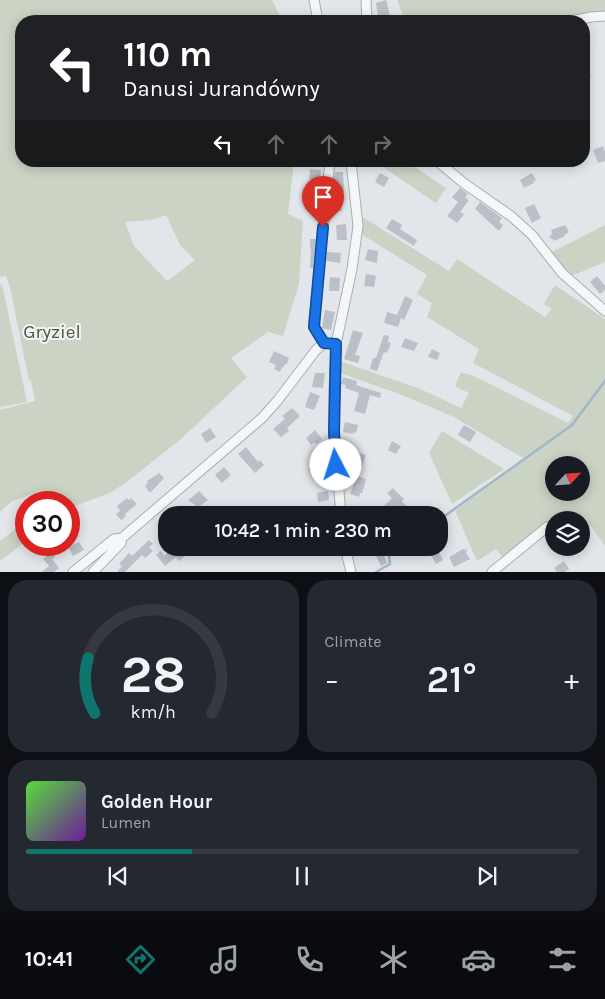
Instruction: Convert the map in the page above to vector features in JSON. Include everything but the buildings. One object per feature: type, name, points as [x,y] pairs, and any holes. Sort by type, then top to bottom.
[{"type":"street","points":[[314,0],[317,15]]},
{"type":"street","points":[[366,0],[367,15]]},
{"type":"street","points":[[590,17],[605,16]]},
{"type":"street","points":[[324,343],[314,327],[314,320],[329,167]]},
{"type":"street","points":[[340,506],[334,432],[336,344],[352,269],[358,226],[352,167]]},
{"type":"street","points":[[444,167],[511,216],[532,235],[562,274],[605,311]]},
{"type":"street","points":[[73,572],[114,539],[122,538],[262,418],[316,350],[324,343],[336,344]]},
{"type":"street","points":[[492,572],[545,529]]},
{"type":"street","points":[[94,572],[121,543],[122,538]]},
{"type":"street","points":[[347,556],[351,572]]},
{"type":"green space","name":"Gryziel","points":[[0,0],[272,0],[280,15],[15,15],[15,167],[293,167],[288,214],[303,221],[299,284],[283,336],[268,332],[231,358],[247,377],[181,439],[110,493],[80,504],[80,491],[15,491],[15,500],[0,512],[0,410],[35,401],[31,380],[29,381],[10,287],[6,276],[0,277]],"holes":[[[166,215],[180,245],[195,260],[167,281],[134,246],[125,222],[151,220]]]},
{"type":"green space","points":[[397,0],[605,0],[605,13],[590,16],[403,15]]},
{"type":"green space","points":[[383,167],[415,167],[446,188],[436,203]]},
{"type":"green space","points":[[361,216],[449,271],[457,259],[545,317],[552,309],[544,304],[555,285],[605,319],[605,546],[590,527],[590,511],[545,511],[545,526],[504,559],[496,549],[477,561],[455,511],[527,458],[521,457],[454,417],[405,396],[337,372],[339,361],[418,388],[461,408],[469,393],[455,386],[461,372],[476,377],[568,423],[573,416],[473,363],[479,349],[427,317],[432,303],[417,294],[427,275],[361,234]]},
{"type":"green space","points":[[605,225],[605,262],[569,277],[550,253]]},
{"type":"green space","points":[[2,284],[27,402],[0,407],[0,285]]},
{"type":"green space","points":[[442,431],[504,469],[452,504],[429,453]]},
{"type":"green space","points":[[15,529],[15,549],[0,561],[0,541]]},
{"type":"waterway","points":[[448,514],[572,425],[605,381]]},
{"type":"waterway","points":[[376,572],[390,564],[389,556]]},
{"type":"route","points":[[323,227],[314,327],[324,343],[336,344],[334,432],[336,465]]}]
